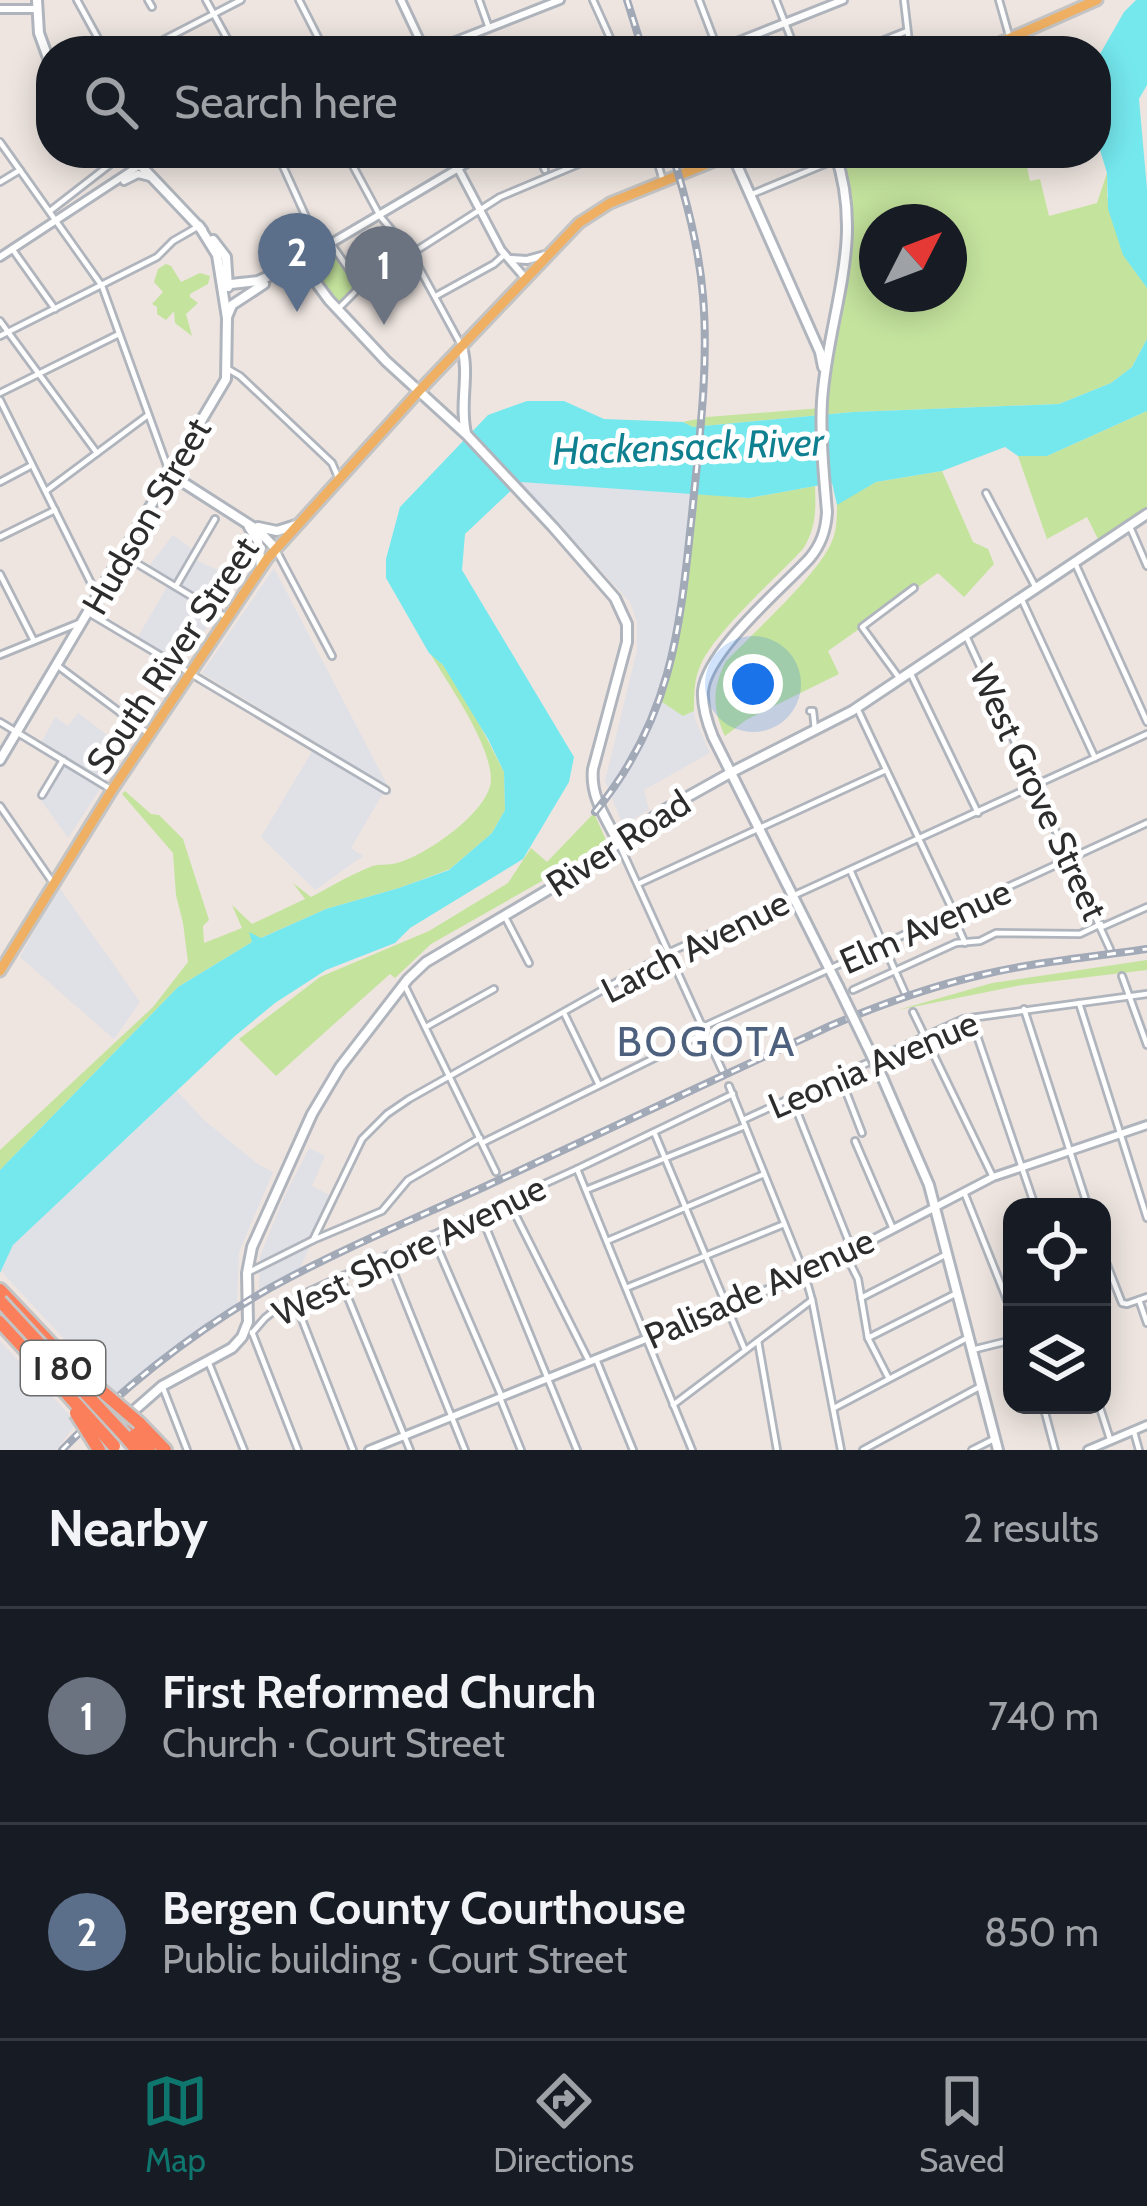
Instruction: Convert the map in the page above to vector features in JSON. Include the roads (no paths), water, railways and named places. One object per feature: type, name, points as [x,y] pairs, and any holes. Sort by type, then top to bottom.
[{"type":"highway","name":"I 80","points":[[0,1290],[68,1362],[126,1440]]},
{"type":"highway","name":"I 80","points":[[0,1301],[126,1440]]},
{"type":"highway","name":"I 80","points":[[0,1310],[126,1440]]},
{"type":"highway","name":"I 80","points":[[0,1322],[51,1376],[126,1440],[149,1450]]},
{"type":"highway","points":[[51,1376],[94,1450]]},
{"type":"highway","points":[[126,1440],[165,1450]]},
{"type":"main road","points":[[1017,36],[1092,2]]},
{"type":"main road","points":[[37,4],[40,36]]},
{"type":"main road","points":[[143,168],[222,250],[226,282],[248,283],[301,262],[386,361],[467,434],[615,598],[627,625],[625,657],[592,777],[593,792],[618,842]]},
{"type":"main road","name":"South River Street","points":[[0,971],[112,790],[275,548],[580,222],[696,168]]},
{"type":"main road","points":[[739,168],[820,352],[824,385]]},
{"type":"main road","points":[[839,168],[848,212],[848,243],[822,405],[826,521],[819,545],[727,645],[703,695],[707,722],[923,1168],[998,1450]]},
{"type":"main road","name":"Hudson Street","points":[[0,760],[222,387],[228,369],[226,282],[218,255],[199,226]]},
{"type":"main road","points":[[281,271],[310,275]]},
{"type":"main road","points":[[226,318],[232,305],[271,276]]},
{"type":"main road","points":[[462,346],[467,434]]},
{"type":"main road","points":[[446,415],[457,414],[463,407]]},
{"type":"main road","points":[[181,455],[184,476],[208,497]]},
{"type":"main road","points":[[170,474],[245,521],[275,548]]},
{"type":"main road","name":"River Road","points":[[248,1322],[247,1274],[255,1238],[320,1098],[404,984],[436,955],[585,868],[648,820],[857,708],[1147,514]]},
{"type":"main road","points":[[245,521],[277,531],[297,525]]},
{"type":"main road","points":[[245,521],[258,541],[261,566]]},
{"type":"main road","name":"West Shore Avenue","points":[[94,1450],[162,1386],[236,1345],[248,1322]]},
{"type":"street","points":[[77,0],[97,36]]},
{"type":"street","points":[[206,0],[226,36]]},
{"type":"street","points":[[175,36],[241,0]]},
{"type":"street","points":[[299,0],[317,36]]},
{"type":"street","points":[[400,0],[420,36]]},
{"type":"street","points":[[479,0],[489,28]]},
{"type":"street","points":[[468,36],[560,0]]},
{"type":"street","points":[[593,0],[609,36]]},
{"type":"street","points":[[699,0],[711,36]]},
{"type":"street","points":[[776,0],[790,36]]},
{"type":"street","points":[[752,36],[843,0]]},
{"type":"street","points":[[904,0],[908,36]]},
{"type":"street","points":[[999,0],[1009,36]]},
{"type":"street","points":[[0,9],[37,4]]},
{"type":"street","points":[[894,36],[907,31]]},
{"type":"street","points":[[0,142],[102,286],[170,474]]},
{"type":"street","points":[[50,212],[106,168]]},
{"type":"street","points":[[0,257],[136,168]]},
{"type":"street","points":[[284,168],[321,250]]},
{"type":"street","points":[[354,168],[380,216],[411,253],[462,346]]},
{"type":"street","points":[[301,262],[456,168]]},
{"type":"street","points":[[458,168],[506,256],[526,279]]},
{"type":"street","points":[[338,309],[361,286],[500,197],[569,168]]},
{"type":"street","points":[[659,168],[663,181]]},
{"type":"street","points":[[750,195],[810,168]]},
{"type":"street","points":[[0,182],[20,170]]},
{"type":"street","points":[[114,183],[138,174],[152,177]]},
{"type":"street","points":[[0,336],[157,257],[199,226]]},
{"type":"street","points":[[332,244],[361,286]]},
{"type":"street","points":[[12,249],[56,309]]},
{"type":"street","points":[[506,256],[516,261],[548,254]]},
{"type":"street","points":[[436,296],[506,256]]},
{"type":"street","points":[[0,321],[97,453]]},
{"type":"street","points":[[98,598],[0,396],[119,334]]},
{"type":"street","points":[[814,339],[823,351],[830,345]]},
{"type":"street","points":[[228,369],[330,460],[339,481]]},
{"type":"street","points":[[45,492],[148,415]]},
{"type":"street","points":[[0,482],[32,465]]},
{"type":"street","points":[[986,493],[1036,588]]},
{"type":"street","points":[[0,538],[55,510]]},
{"type":"street","points":[[175,586],[215,519]]},
{"type":"street","points":[[1129,526],[1147,566]]},
{"type":"street","points":[[275,548],[332,656]]},
{"type":"street","points":[[123,556],[226,617]]},
{"type":"street","points":[[1075,562],[1147,722]]},
{"type":"street","points":[[261,566],[272,564],[287,572]]},
{"type":"street","points":[[0,574],[34,641]]},
{"type":"street","points":[[900,679],[862,627],[914,588]]},
{"type":"street","points":[[0,595],[8,590]]},
{"type":"street","points":[[1021,598],[1095,758]]},
{"type":"street","points":[[0,655],[87,617],[386,790]]},
{"type":"street","name":"West Grove Street","points":[[966,635],[1110,949]]},
{"type":"street","points":[[58,666],[149,734]]},
{"type":"street","points":[[910,672],[978,813]]},
{"type":"street","points":[[857,708],[965,943]]},
{"type":"street","points":[[810,711],[815,730]]},
{"type":"street","points":[[0,722],[112,790]]},
{"type":"street","name":"Larch Avenue","points":[[313,1240],[362,1138],[398,1105],[670,952],[1147,734]]},
{"type":"street","points":[[42,795],[63,760]]},
{"type":"street","points":[[638,884],[886,770]]},
{"type":"street","points":[[0,806],[54,884]]},
{"type":"street","name":"Elm Avenue","points":[[247,1274],[382,1211],[408,1180],[481,1140],[830,969],[1147,823]]},
{"type":"street","points":[[618,842],[722,1070]]},
{"type":"street","points":[[850,871],[905,993]]},
{"type":"street","points":[[854,990],[956,943],[980,941],[996,933],[1081,934],[1147,908]]},
{"type":"street","points":[[504,915],[529,963]]},
{"type":"street","points":[[1122,976],[1147,1045]]},
{"type":"street","points":[[404,984],[496,1172]]},
{"type":"street","points":[[426,1028],[494,989]]},
{"type":"street","name":"Leonia Avenue","points":[[586,1190],[744,1123],[971,1016],[1147,994]]},
{"type":"street","points":[[1079,1003],[1147,1218]]},
{"type":"street","points":[[1024,1009],[1085,1198]]},
{"type":"street","points":[[914,1012],[993,1177]]},
{"type":"street","points":[[564,1013],[599,1085]]},
{"type":"street","points":[[971,1016],[1032,1198]]},
{"type":"street","points":[[840,1076],[862,1132]]},
{"type":"street","points":[[729,1086],[805,1275],[841,1450]]},
{"type":"street","name":"West Shore Avenue","points":[[252,1333],[273,1311],[294,1299],[733,1094]]},
{"type":"street","points":[[792,1099],[849,1252],[868,1338],[889,1379]]},
{"type":"street","name":"Palisade Avenue","points":[[369,1450],[805,1275],[993,1177],[1147,1125]]},
{"type":"street","points":[[654,1132],[745,1350]]},
{"type":"street","points":[[855,1141],[892,1229]]},
{"type":"street","points":[[577,1169],[692,1450]]},
{"type":"street","points":[[607,1241],[764,1174]]},
{"type":"street","points":[[964,1192],[1009,1306]]},
{"type":"street","points":[[508,1199],[633,1450]]},
{"type":"street","points":[[481,1213],[577,1450]]},
{"type":"street","points":[[626,1288],[784,1225]]},
{"type":"street","points":[[432,1235],[520,1450]]},
{"type":"street","points":[[861,1298],[946,1253]]},
{"type":"street","points":[[387,1256],[465,1450]]},
{"type":"street","points":[[1111,1277],[1119,1300],[1127,1304],[1144,1300],[1147,1323]]},
{"type":"street","points":[[340,1278],[410,1450]]},
{"type":"street","points":[[868,1338],[957,1293]]},
{"type":"street","points":[[294,1299],[353,1450]]},
{"type":"street","points":[[673,1405],[812,1300]]},
{"type":"street","points":[[248,1322],[298,1450]]},
{"type":"street","points":[[834,1408],[968,1338]]},
{"type":"street","points":[[758,1341],[776,1450]]},
{"type":"street","points":[[971,1350],[1003,1342]]},
{"type":"street","points":[[208,1360],[244,1450]]},
{"type":"street","points":[[162,1386],[188,1450]]},
{"type":"street","points":[[863,1450],[981,1387]]},
{"type":"street","points":[[1045,1414],[1055,1450]]},
{"type":"street","points":[[1102,1414],[1110,1439]]},
{"type":"street","points":[[1088,1450],[1147,1425]]},
{"type":"street","points":[[1134,1430],[1139,1450]]},
{"type":"street","points":[[972,1450],[995,1438]]},
{"type":"water","points":[[1136,0],[1147,0],[1147,85],[1139,99],[1147,189],[1147,288],[1123,255],[1108,209],[1110,36]]},
{"type":"water","name":"Hackensack River","points":[[1147,339],[1147,411],[1047,456],[1018,456],[1005,447],[942,471],[876,482],[837,505],[832,483],[749,498],[520,482],[465,534],[462,570],[574,757],[569,782],[523,859],[410,928],[395,943],[326,970],[275,1003],[13,1245],[0,1273],[0,1170],[178,987],[252,942],[249,932],[261,938],[326,909],[449,870],[492,833],[505,810],[504,772],[386,578],[386,559],[400,507],[488,415],[527,401],[564,401],[604,419],[683,422],[693,427],[853,412],[1059,404],[1111,383],[1132,367]]},
{"type":"railway","points":[[627,0],[638,36]]},
{"type":"railway","points":[[595,812],[621,777],[656,707],[676,634],[688,556],[705,323],[695,241],[676,168]]},
{"type":"railway","points":[[62,1450],[135,1382],[270,1288],[830,1026],[942,985],[1001,970],[1147,949]]},
{"type":"place","name":"Bergen County Courthouse","points":[[297,312]]},
{"type":"place","name":"First Reformed Church","points":[[384,325]]},
{"type":"district","name":"BOGOTA","points":[[707,1041]]}]
